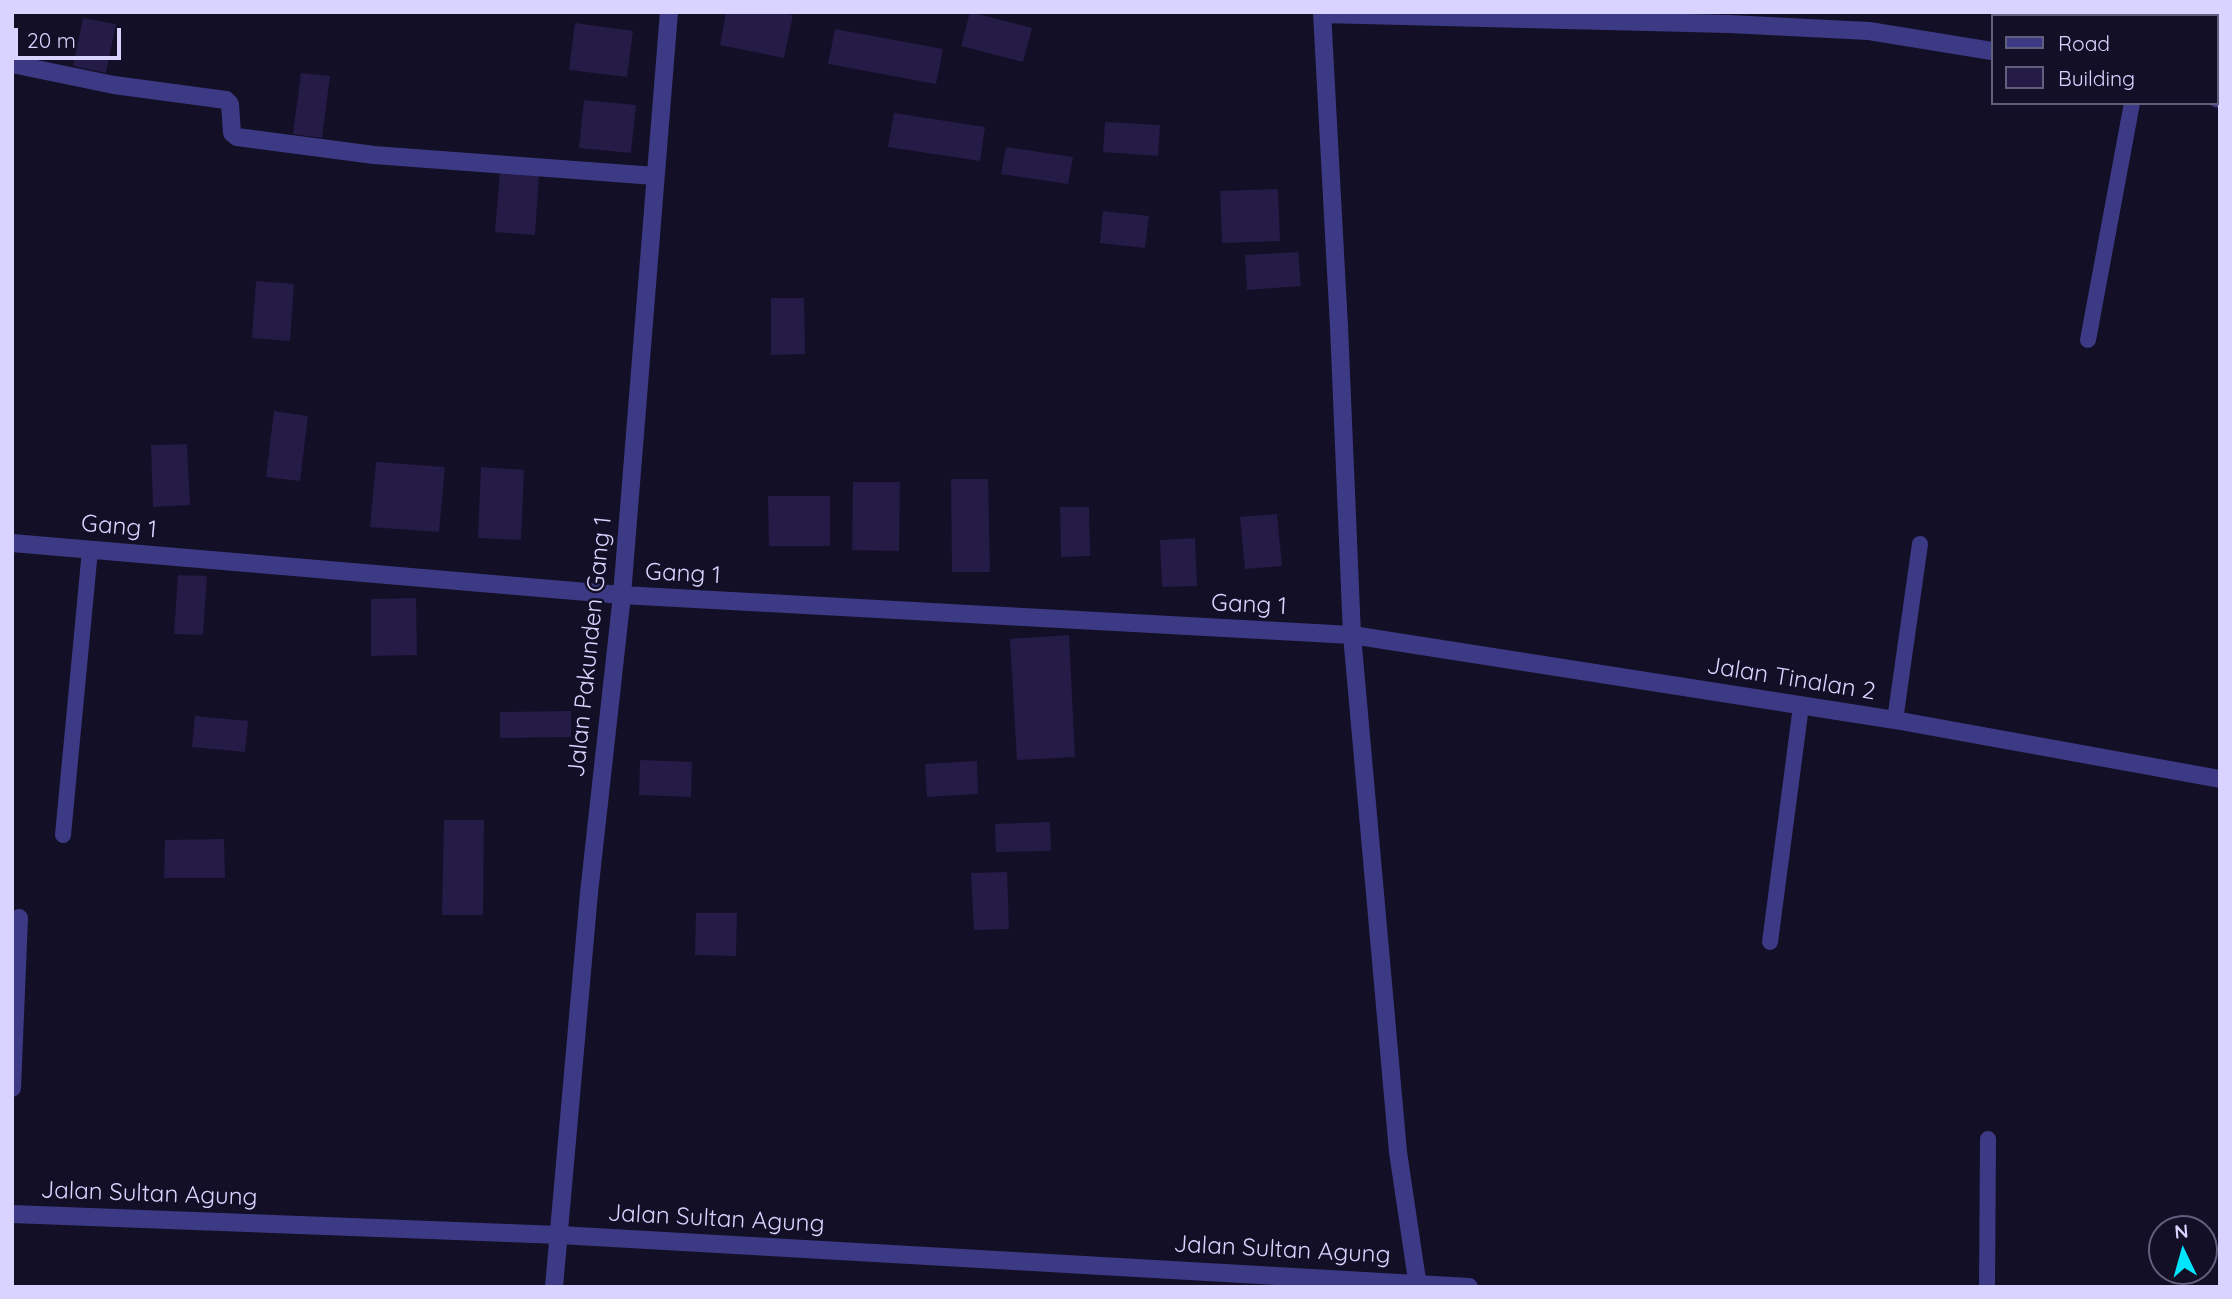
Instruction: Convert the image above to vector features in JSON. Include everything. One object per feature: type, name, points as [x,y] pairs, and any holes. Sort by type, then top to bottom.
[{"type":"street","name":"Jalan Pakunden Gang 1","points":[[554,1287],[589,894],[622,595],[669,12]]},
{"type":"street","points":[[1418,1285],[1398,1152],[1353,635],[1322,13],[1646,17],[1869,32],[1990,51]]},
{"type":"street","points":[[12,64],[114,85],[226,100],[230,104],[232,133],[237,137],[374,155],[655,176]]},
{"type":"street","name":"Gang 1","points":[[12,543],[622,595],[1353,635]]},
{"type":"street","name":"Jalan Tinalan 2","points":[[1353,635],[1895,720],[2220,779]]},
{"type":"street","points":[[12,1088],[19,918]]},
{"type":"street","name":"Jalan Sultan Agung","points":[[12,1214],[559,1235],[1469,1287]]},
{"type":"lane","points":[[2088,340],[2132,105]]},
{"type":"lane","points":[[1895,720],[1920,544]]},
{"type":"lane","points":[[63,835],[90,550]]},
{"type":"lane","points":[[1770,942],[1801,706]]},
{"type":"lane","points":[[1987,1287],[1988,1139]]},
{"type":"building","points":[[726,12],[779,12],[793,15],[784,58],[720,45]]},
{"type":"building","points":[[970,12],[1032,28],[1023,62],[961,46]]},
{"type":"building","points":[[83,18],[116,24],[106,73],[73,66]]},
{"type":"building","points":[[575,23],[633,31],[627,77],[569,70]]},
{"type":"building","points":[[835,29],[943,49],[936,84],[828,64]]},
{"type":"building","points":[[301,73],[330,76],[322,138],[293,134]]},
{"type":"building","points":[[584,100],[636,105],[631,153],[579,148]]},
{"type":"building","points":[[894,113],[985,127],[980,161],[888,147]]},
{"type":"building","points":[[1105,122],[1160,125],[1158,156],[1103,152]]},
{"type":"building","points":[[1006,147],[1073,157],[1068,184],[1001,174]]},
{"type":"building","points":[[500,172],[539,174],[535,235],[495,232]]},
{"type":"building","points":[[1278,189],[1280,241],[1222,243],[1220,191]]},
{"type":"building","points":[[1103,211],[1149,216],[1145,248],[1100,243]]},
{"type":"building","points":[[1298,252],[1301,286],[1247,290],[1245,255]]},
{"type":"building","points":[[256,281],[294,284],[290,341],[252,338]]},
{"type":"building","points":[[771,298],[804,298],[805,354],[771,355]]},
{"type":"building","points":[[274,411],[308,416],[300,481],[266,477]]},
{"type":"building","points":[[187,444],[190,505],[153,507],[151,445]]},
{"type":"building","points":[[376,462],[445,467],[439,532],[370,527]]},
{"type":"building","points":[[481,467],[524,470],[521,540],[478,538]]},
{"type":"building","points":[[951,479],[988,479],[990,572],[952,572]]},
{"type":"building","points":[[853,482],[900,482],[899,551],[852,550]]},
{"type":"building","points":[[768,496],[830,496],[830,546],[769,546]]},
{"type":"building","points":[[1060,507],[1089,507],[1090,556],[1061,557]]},
{"type":"building","points":[[1277,514],[1282,566],[1245,569],[1240,517]]},
{"type":"building","points":[[1195,538],[1197,586],[1162,587],[1160,540]]},
{"type":"building","points":[[178,575],[207,576],[203,635],[174,634]]},
{"type":"building","points":[[416,598],[417,655],[371,656],[371,599]]},
{"type":"building","points":[[1069,635],[1075,757],[1017,760],[1010,639]]},
{"type":"building","points":[[571,711],[571,737],[500,738],[500,712]]},
{"type":"building","points":[[195,716],[248,721],[245,752],[192,747]]},
{"type":"building","points":[[640,760],[692,762],[691,797],[639,795]]},
{"type":"building","points":[[977,761],[978,794],[927,797],[925,764]]},
{"type":"building","points":[[444,820],[484,820],[483,915],[442,915]]},
{"type":"building","points":[[1050,822],[1051,851],[996,852],[995,824]]},
{"type":"building","points":[[224,839],[225,878],[164,878],[165,840]]},
{"type":"building","points":[[1007,872],[1009,929],[974,930],[971,873]]},
{"type":"building","points":[[696,913],[737,913],[736,956],[695,955]]}]
